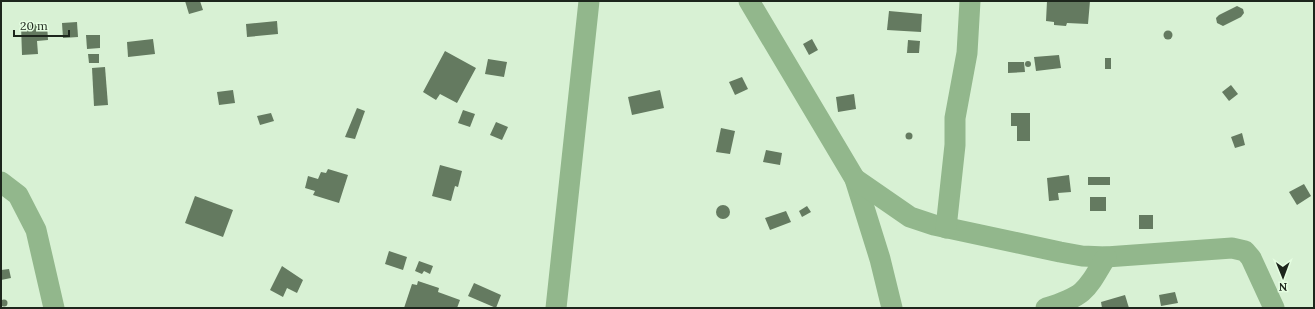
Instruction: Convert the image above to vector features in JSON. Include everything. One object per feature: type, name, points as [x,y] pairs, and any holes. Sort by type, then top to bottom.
[{"type":"street","points":[[556,308],[589,1]]},
{"type":"street","points":[[749,1],[855,179],[880,259],[892,308]]},
{"type":"street","points":[[946,228],[955,145],[955,118],[967,53],[970,1]]},
{"type":"street","points":[[855,179],[910,217],[946,228],[1060,252],[1082,256],[1106,257],[1232,248],[1245,251],[1252,258],[1274,308]]},
{"type":"street","points":[[1,182],[18,195],[36,230],[54,308]]},
{"type":"street","points":[[1046,308],[1067,302],[1080,295],[1088,288],[1106,257]]},
{"type":"building","points":[[185,1],[200,1],[203,10],[189,14]]},
{"type":"building","points":[[1047,1],[1090,1],[1088,24],[1067,23],[1066,26],[1054,25],[1054,22],[1046,21]]},
{"type":"building","points":[[1237,6],[1243,9],[1244,13],[1241,17],[1223,26],[1217,23],[1216,18],[1219,15]]},
{"type":"building","points":[[889,11],[922,14],[921,32],[887,30]]},
{"type":"building","points":[[277,21],[278,34],[247,37],[246,24]]},
{"type":"building","points":[[77,22],[78,37],[63,38],[62,23]]},
{"type":"building","points":[[47,24],[48,40],[37,41],[38,54],[22,55],[21,25]]},
{"type":"building","points":[[1166,31],[1170,31],[1172,35],[1170,39],[1166,39],[1164,37],[1164,33]]},
{"type":"building","points":[[86,35],[100,35],[100,48],[87,49]]},
{"type":"building","points":[[153,39],[155,54],[128,57],[127,42]]},
{"type":"building","points":[[812,39],[818,50],[809,55],[803,44]]},
{"type":"building","points":[[908,40],[920,41],[919,53],[907,53]]},
{"type":"building","points":[[445,51],[476,68],[457,103],[440,94],[436,100],[423,92]]},
{"type":"building","points":[[88,54],[99,54],[99,63],[89,63]]},
{"type":"building","points":[[1059,55],[1061,68],[1036,71],[1034,57]]},
{"type":"building","points":[[1105,58],[1111,58],[1111,69],[1105,69]]},
{"type":"building","points":[[488,59],[507,62],[504,77],[485,74]]},
{"type":"building","points":[[1028,61],[1031,64],[1028,67],[1025,64]]},
{"type":"building","points":[[1008,62],[1024,62],[1025,72],[1008,73]]},
{"type":"building","points":[[105,67],[108,105],[94,106],[92,68]]},
{"type":"building","points":[[742,77],[748,89],[735,95],[729,82]]},
{"type":"building","points":[[1231,85],[1238,94],[1229,101],[1222,92]]},
{"type":"building","points":[[233,90],[235,103],[219,105],[217,92]]},
{"type":"building","points":[[660,90],[664,108],[632,115],[628,97]]},
{"type":"building","points":[[854,94],[856,109],[838,112],[836,97]]},
{"type":"building","points":[[357,108],[365,111],[355,139],[345,137]]},
{"type":"building","points":[[463,110],[475,114],[470,127],[458,123]]},
{"type":"building","points":[[271,113],[274,121],[260,125],[257,116]]},
{"type":"building","points":[[1011,113],[1030,113],[1030,141],[1017,141],[1017,126],[1011,126]]},
{"type":"building","points":[[496,122],[508,127],[502,140],[490,135]]},
{"type":"building","points":[[721,128],[735,131],[730,154],[716,152]]},
{"type":"building","points":[[909,132],[912,133],[912,139],[909,140],[906,139],[905,136],[906,133]]},
{"type":"building","points":[[1242,133],[1245,145],[1235,148],[1231,137]]},
{"type":"building","points":[[766,150],[782,153],[780,165],[763,162]]},
{"type":"building","points":[[440,165],[462,171],[458,187],[455,186],[451,201],[432,196]]},
{"type":"building","points":[[328,169],[348,175],[339,203],[313,195],[315,191],[305,188],[308,176],[318,179],[321,172],[326,173]]},
{"type":"building","points":[[1069,175],[1071,192],[1058,193],[1059,200],[1049,201],[1047,178]]},
{"type":"building","points":[[1088,177],[1110,177],[1110,185],[1088,185]]},
{"type":"building","points":[[1304,184],[1311,196],[1297,205],[1289,192]]},
{"type":"building","points":[[195,196],[233,210],[223,237],[185,223]]},
{"type":"building","points":[[1090,197],[1106,197],[1106,211],[1090,211]]},
{"type":"building","points":[[720,205],[726,205],[730,209],[730,215],[726,219],[720,219],[716,215],[716,209]]},
{"type":"building","points":[[807,206],[811,212],[802,217],[799,211]]},
{"type":"building","points":[[786,211],[791,222],[770,230],[765,218]]},
{"type":"building","points":[[1139,215],[1153,215],[1153,229],[1139,229]]},
{"type":"building","points":[[389,251],[407,257],[403,270],[385,264]]},
{"type":"building","points":[[419,261],[433,266],[430,274],[424,271],[422,274],[415,271]]},
{"type":"building","points":[[282,266],[303,280],[297,293],[287,288],[283,297],[270,290]]},
{"type":"building","points":[[9,269],[11,278],[1,280],[1,270]]},
{"type":"building","points":[[418,281],[439,288],[438,292],[460,300],[457,308],[404,308],[412,284],[417,285]]},
{"type":"building","points":[[474,283],[501,295],[496,308],[468,296]]},
{"type":"building","points":[[1175,292],[1178,303],[1161,306],[1159,295]]},
{"type":"building","points":[[1125,295],[1129,308],[1102,308],[1101,302]]},
{"type":"building","points":[[4,299],[7,300],[7,306],[4,307],[1,306],[0,303],[1,300]]}]
